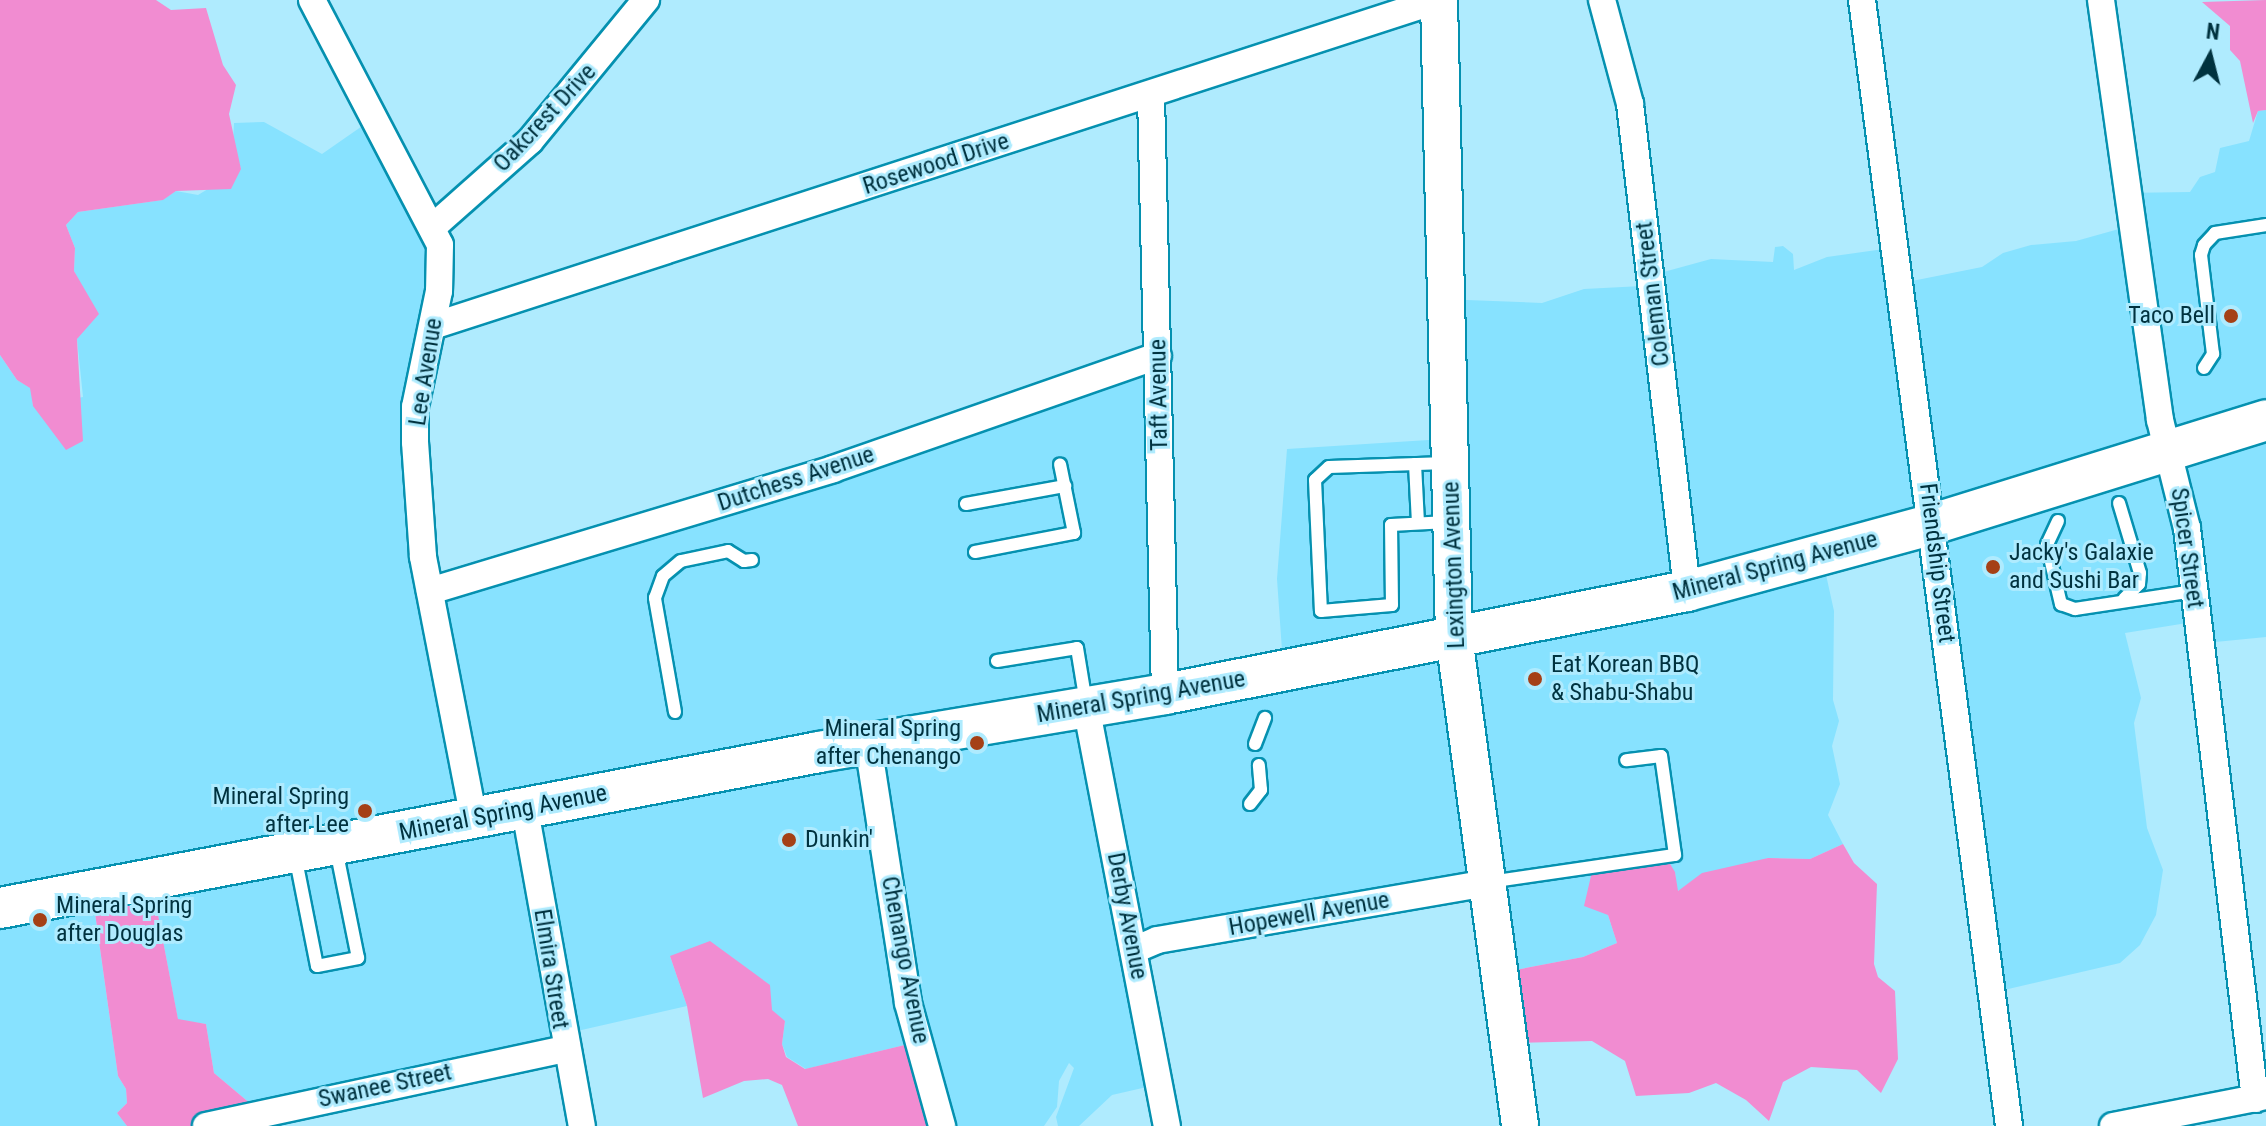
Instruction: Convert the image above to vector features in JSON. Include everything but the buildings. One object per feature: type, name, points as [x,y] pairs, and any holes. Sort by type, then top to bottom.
[{"type":"main road","name":"Mineral Spring Avenue","points":[[0,908],[868,744],[1165,694],[1687,591],[1933,524],[2266,420]]},
{"type":"street","name":"Lee Avenue","points":[[312,0],[434,226],[441,257],[433,326],[415,407],[422,542],[474,819]]},
{"type":"street","name":"Oakcrest Drive","points":[[434,226],[530,141],[646,0]]},
{"type":"street","name":"Rosewood Drive","points":[[433,326],[1438,0]]},
{"type":"street","name":"Lexington Avenue","points":[[1438,0],[1432,463],[1435,523],[1454,637],[1520,1126]]},
{"type":"street","name":"Coleman Street","points":[[1602,0],[1630,104],[1687,591]]},
{"type":"street","name":"Friendship Street","points":[[1862,0],[1933,524],[2009,1126]]},
{"type":"street","name":"Spicer Street","points":[[2101,0],[2160,420],[2171,450],[2194,591],[2260,1098]]},
{"type":"street","name":"Taft Avenue","points":[[1151,95],[1165,694]]},
{"type":"street","name":"Dutchess Avenue","points":[[430,591],[833,469],[1158,356]]},
{"type":"street","name":"Derby Avenue","points":[[1086,706],[1167,1126]]},
{"type":"street","name":"Chenango Avenue","points":[[868,744],[908,1003],[942,1126]]},
{"type":"street","name":"Elmira Street","points":[[525,810],[564,1049],[582,1126]]},
{"type":"street","name":"Hopewell Avenue","points":[[1134,950],[1157,940],[1486,883]]},
{"type":"street","name":"Swanee Street","points":[[206,1126],[564,1049]]},
{"type":"street","points":[[2113,1126],[2260,1098]]},
{"type":"lane","points":[[2204,368],[2213,354],[2201,255],[2204,245],[2215,233],[2266,225]]},
{"type":"lane","points":[[1432,463],[1329,467],[1315,480],[1321,611],[1392,605],[1391,525],[1435,523]]},
{"type":"lane","points":[[975,552],[1074,533],[1060,464]]},
{"type":"lane","points":[[966,504],[1065,486]]},
{"type":"lane","points":[[2119,503],[2140,573],[2133,593],[2122,601]]},
{"type":"lane","points":[[2058,521],[2047,545],[2061,604],[2075,609],[2194,591]]},
{"type":"lane","points":[[675,712],[655,598],[663,576],[681,561],[728,551],[744,561],[752,560]]},
{"type":"lane","points":[[997,661],[1077,648],[1086,706]]},
{"type":"lane","points":[[1255,744],[1265,718]]},
{"type":"lane","points":[[1486,883],[1675,855],[1661,756],[1626,760]]},
{"type":"lane","points":[[1250,804],[1261,790],[1259,765]]},
{"type":"lane","points":[[295,852],[317,966],[358,958],[335,845]]},
{"type":"shaded area","points":[[0,0],[156,0],[171,10],[206,8],[223,65],[236,85],[229,114],[241,169],[231,189],[176,191],[163,200],[78,212],[66,225],[75,248],[74,271],[99,314],[77,339],[83,441],[66,450],[33,406],[30,388],[17,380],[0,355]]},
{"type":"shaded area","points":[[2266,0],[2266,110],[2258,111],[2253,123],[2240,61],[2230,50],[2230,26],[2202,2]]},
{"type":"shaded area","points":[[2266,110],[2266,637],[2195,644],[2187,623],[2125,633],[2141,698],[2134,723],[2147,828],[2163,870],[2156,915],[2140,945],[2120,963],[1991,993],[1933,539],[1823,561],[1834,611],[1833,700],[1839,721],[1832,746],[1840,784],[1828,815],[1843,844],[1810,859],[1768,858],[1677,891],[1675,872],[1608,915],[1617,943],[1583,957],[1500,973],[1479,893],[1142,951],[1160,1084],[1112,1095],[1079,1126],[1058,1126],[1056,1117],[1074,1068],[1069,1063],[1059,1081],[1057,1107],[1044,1126],[934,1126],[913,1043],[806,1069],[787,1057],[782,1044],[785,1021],[670,956],[687,1006],[252,1105],[214,1073],[206,1024],[178,1020],[155,899],[94,907],[118,1076],[126,1089],[127,1103],[117,1113],[127,1126],[0,1126],[0,355],[17,380],[31,388],[33,406],[83,397],[77,339],[89,303],[74,271],[75,248],[66,225],[78,212],[162,200],[176,191],[198,195],[241,169],[233,142],[234,123],[264,122],[322,154],[368,122],[431,215],[422,363],[424,583],[953,440],[1150,374],[1169,694],[1284,679],[1277,579],[1287,449],[1444,439],[1441,299],[1542,303],[1584,289],[1642,286],[1649,276],[1711,259],[1773,262],[1775,247],[1783,246],[1793,254],[1794,270],[1827,257],[1884,249],[1897,284],[1982,267],[2003,253],[2031,245],[2076,241],[2126,227],[2123,193],[2190,192],[2200,177],[2215,172],[2220,148],[2249,141],[2258,111]]},
{"type":"shaded area","points":[[1843,844],[1854,863],[1877,884],[1874,964],[1878,977],[1895,991],[1898,1059],[1881,1093],[1857,1070],[1811,1067],[1783,1082],[1769,1121],[1746,1100],[1716,1083],[1689,1093],[1636,1096],[1625,1061],[1592,1041],[1516,1043],[1500,973],[1583,957],[1617,943],[1608,915],[1584,906],[1594,863],[1664,854],[1675,872],[1678,891],[1702,873],[1768,858],[1810,859]]},
{"type":"shaded area","points":[[155,899],[178,1019],[206,1024],[214,1073],[252,1105],[205,1126],[127,1126],[117,1113],[127,1103],[126,1089],[118,1076],[94,906]]},
{"type":"shaded area","points":[[710,941],[770,985],[772,1010],[785,1021],[782,1044],[786,1057],[805,1069],[913,1043],[934,1126],[798,1126],[782,1085],[768,1079],[744,1081],[703,1098],[687,1006],[670,956]]},
{"type":"place","name":"Taco Bell","points":[[2231,316]]},
{"type":"place","name":"Jacky's Galaxie and Sushi Bar","points":[[1993,567]]},
{"type":"place","name":"Eat Korean BBQ & Shabu-Shabu","points":[[1535,679]]},
{"type":"place","name":"Mineral Spring after Chenango","points":[[977,743]]},
{"type":"place","name":"Mineral Spring after Lee","points":[[365,811]]},
{"type":"place","name":"Dunkin'","points":[[789,840]]},
{"type":"place","name":"Mineral Spring after Douglas","points":[[40,920]]}]
